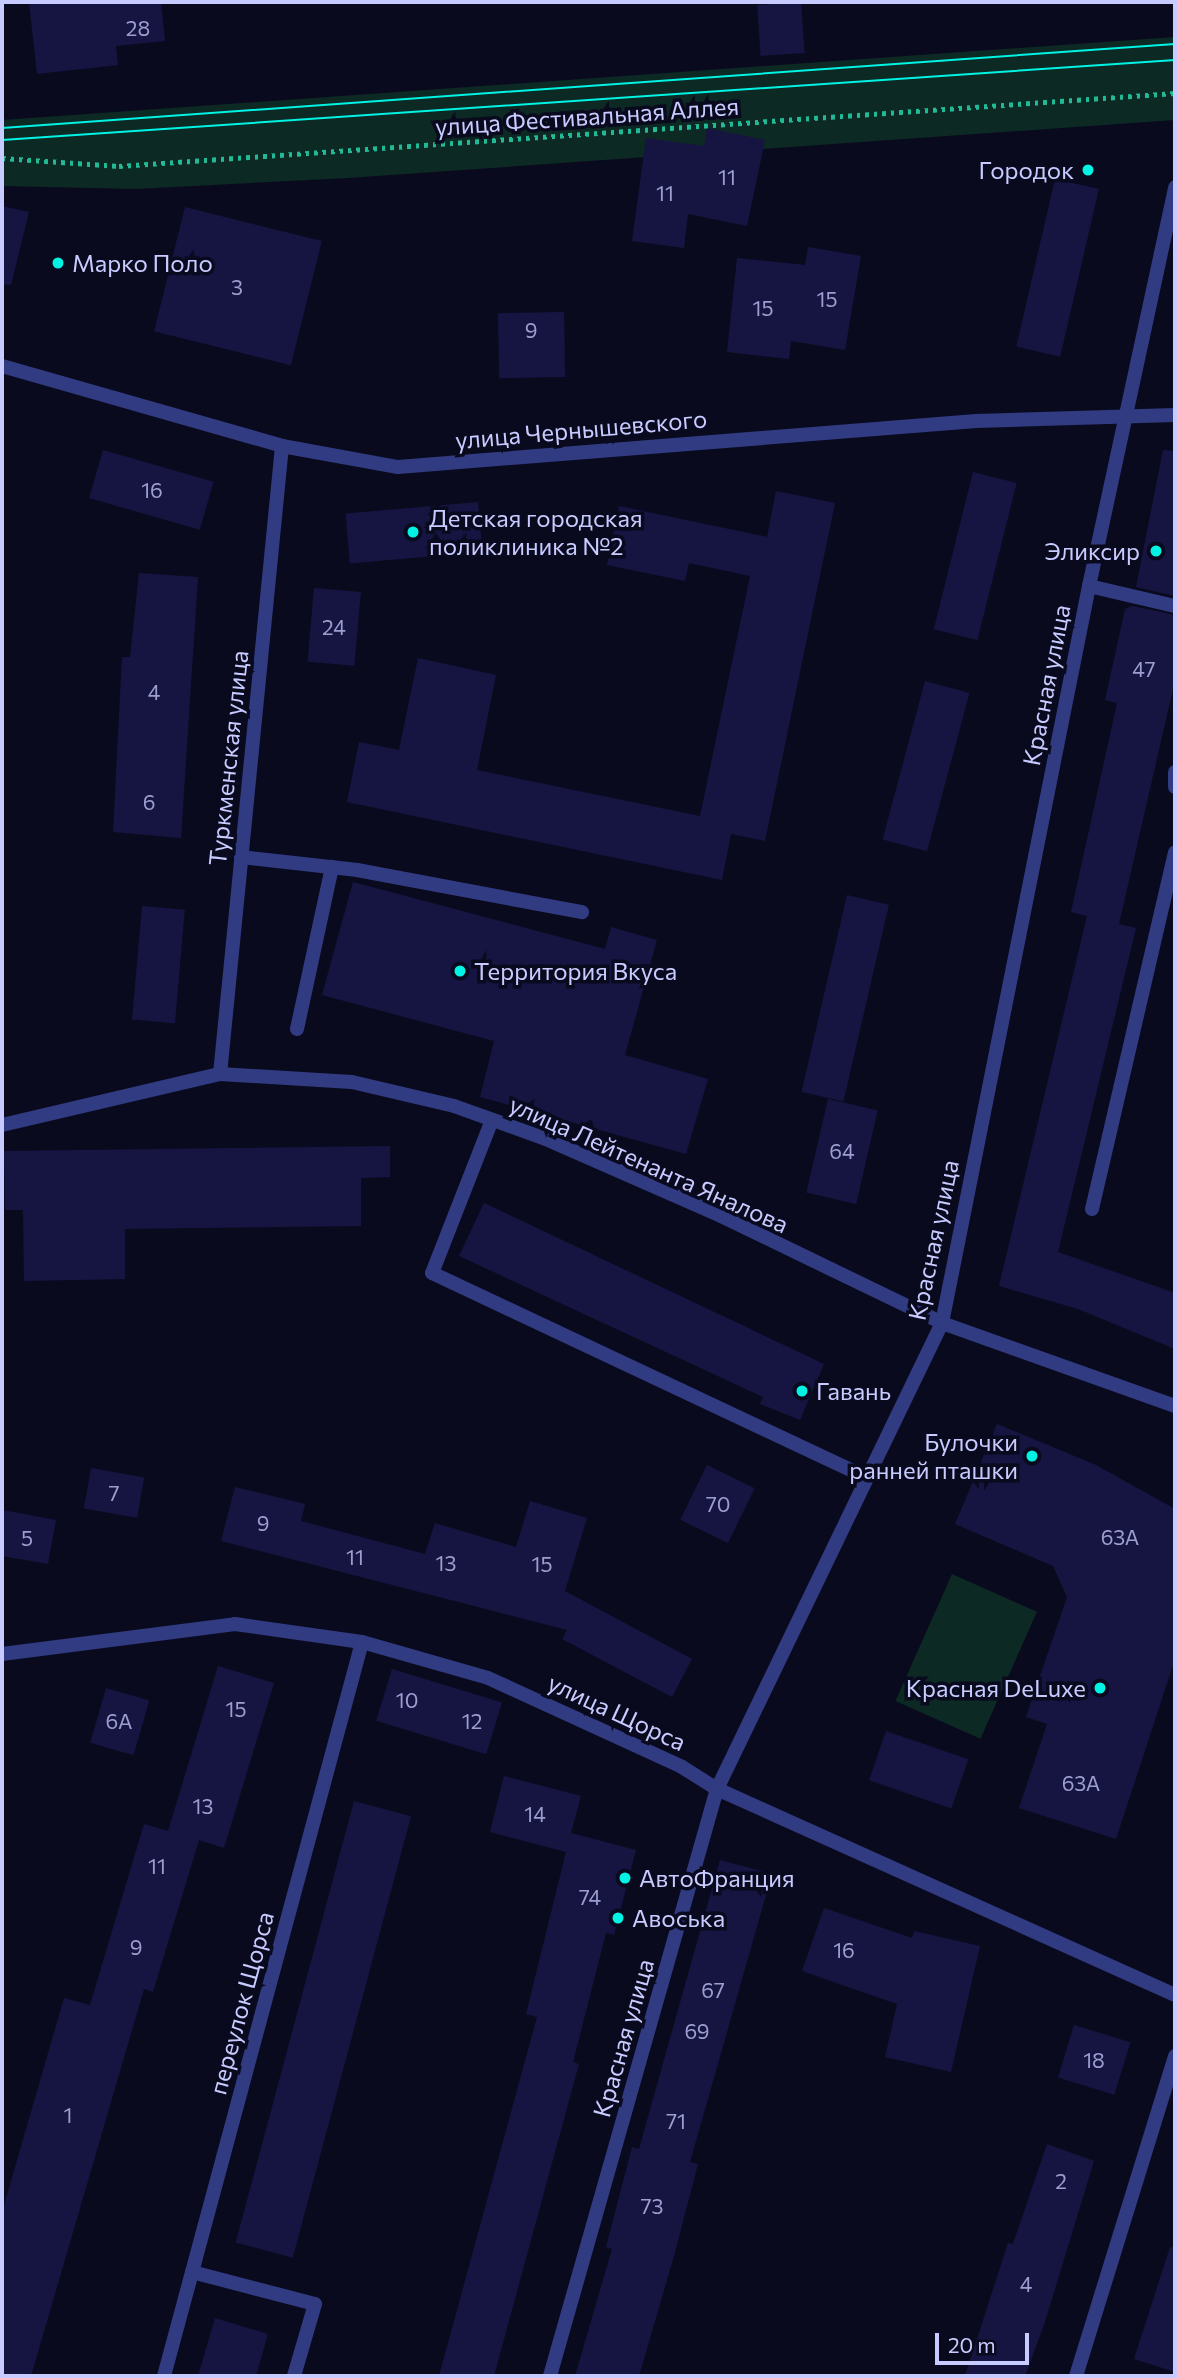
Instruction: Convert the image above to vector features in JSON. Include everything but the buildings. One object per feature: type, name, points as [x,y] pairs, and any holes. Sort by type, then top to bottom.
[{"type":"street","name":"Красная улица","points":[[550,2376],[717,1789],[865,1477],[942,1323],[1089,586],[1175,187]]},
{"type":"street","name":"улица Чернышевского","points":[[2,366],[282,446],[398,467],[976,421],[1175,415]]},
{"type":"street","name":"Туркменская улица","points":[[220,1074],[282,446]]},
{"type":"street","points":[[1089,586],[1175,606]]},
{"type":"street","points":[[1175,772],[1175,787]]},
{"type":"street","points":[[1092,1209],[1175,853]]},
{"type":"street","points":[[242,857],[332,867],[582,912]]},
{"type":"street","points":[[297,1028],[332,867]]},
{"type":"street","name":"улица Лейтенанта Яналова","points":[[2,1125],[220,1074],[352,1082],[492,1120],[721,1216],[942,1323],[1175,1406]]},
{"type":"street","points":[[492,1120],[432,1273],[865,1477]]},
{"type":"street","name":"улица Щорса","points":[[2,1654],[235,1625],[362,1642],[488,1678],[682,1767],[717,1789],[1175,1995]]},
{"type":"street","name":"переулок Щорса","points":[[164,2376],[362,1642]]},
{"type":"street","points":[[1076,2376],[1175,2056]]},
{"type":"street","points":[[192,2272],[315,2304],[294,2376]]},
{"type":"path","name":"улица Фестивальная Аллея","points":[[2,158],[119,166],[1175,93]]},
{"type":"green space","points":[[1175,37],[1175,120],[348,178],[135,189],[2,186],[2,120]]},
{"type":"green space","points":[[952,1574],[1037,1612],[980,1739],[895,1701]]},
{"type":"tram line","points":[[2,128],[1175,44]]},
{"type":"tram line","points":[[2,140],[1175,60]]},
{"type":"place","name":"Городок","points":[[1088,170]]},
{"type":"place","name":"Марко Поло","points":[[58,263]]},
{"type":"place","name":"Детская городская поликлиника №2","points":[[413,532]]},
{"type":"place","name":"Эликсир","points":[[1156,551]]},
{"type":"place","name":"Территория Вкуса","points":[[460,971]]},
{"type":"place","name":"Гавань","points":[[802,1391]]},
{"type":"place","name":"Булочки ранней пташки","points":[[1032,1456]]},
{"type":"place","name":"Красная DeLuxe","points":[[1100,1688]]},
{"type":"place","name":"АвтоФранция","points":[[625,1878]]},
{"type":"place","name":"Авоська","points":[[618,1918]]}]
